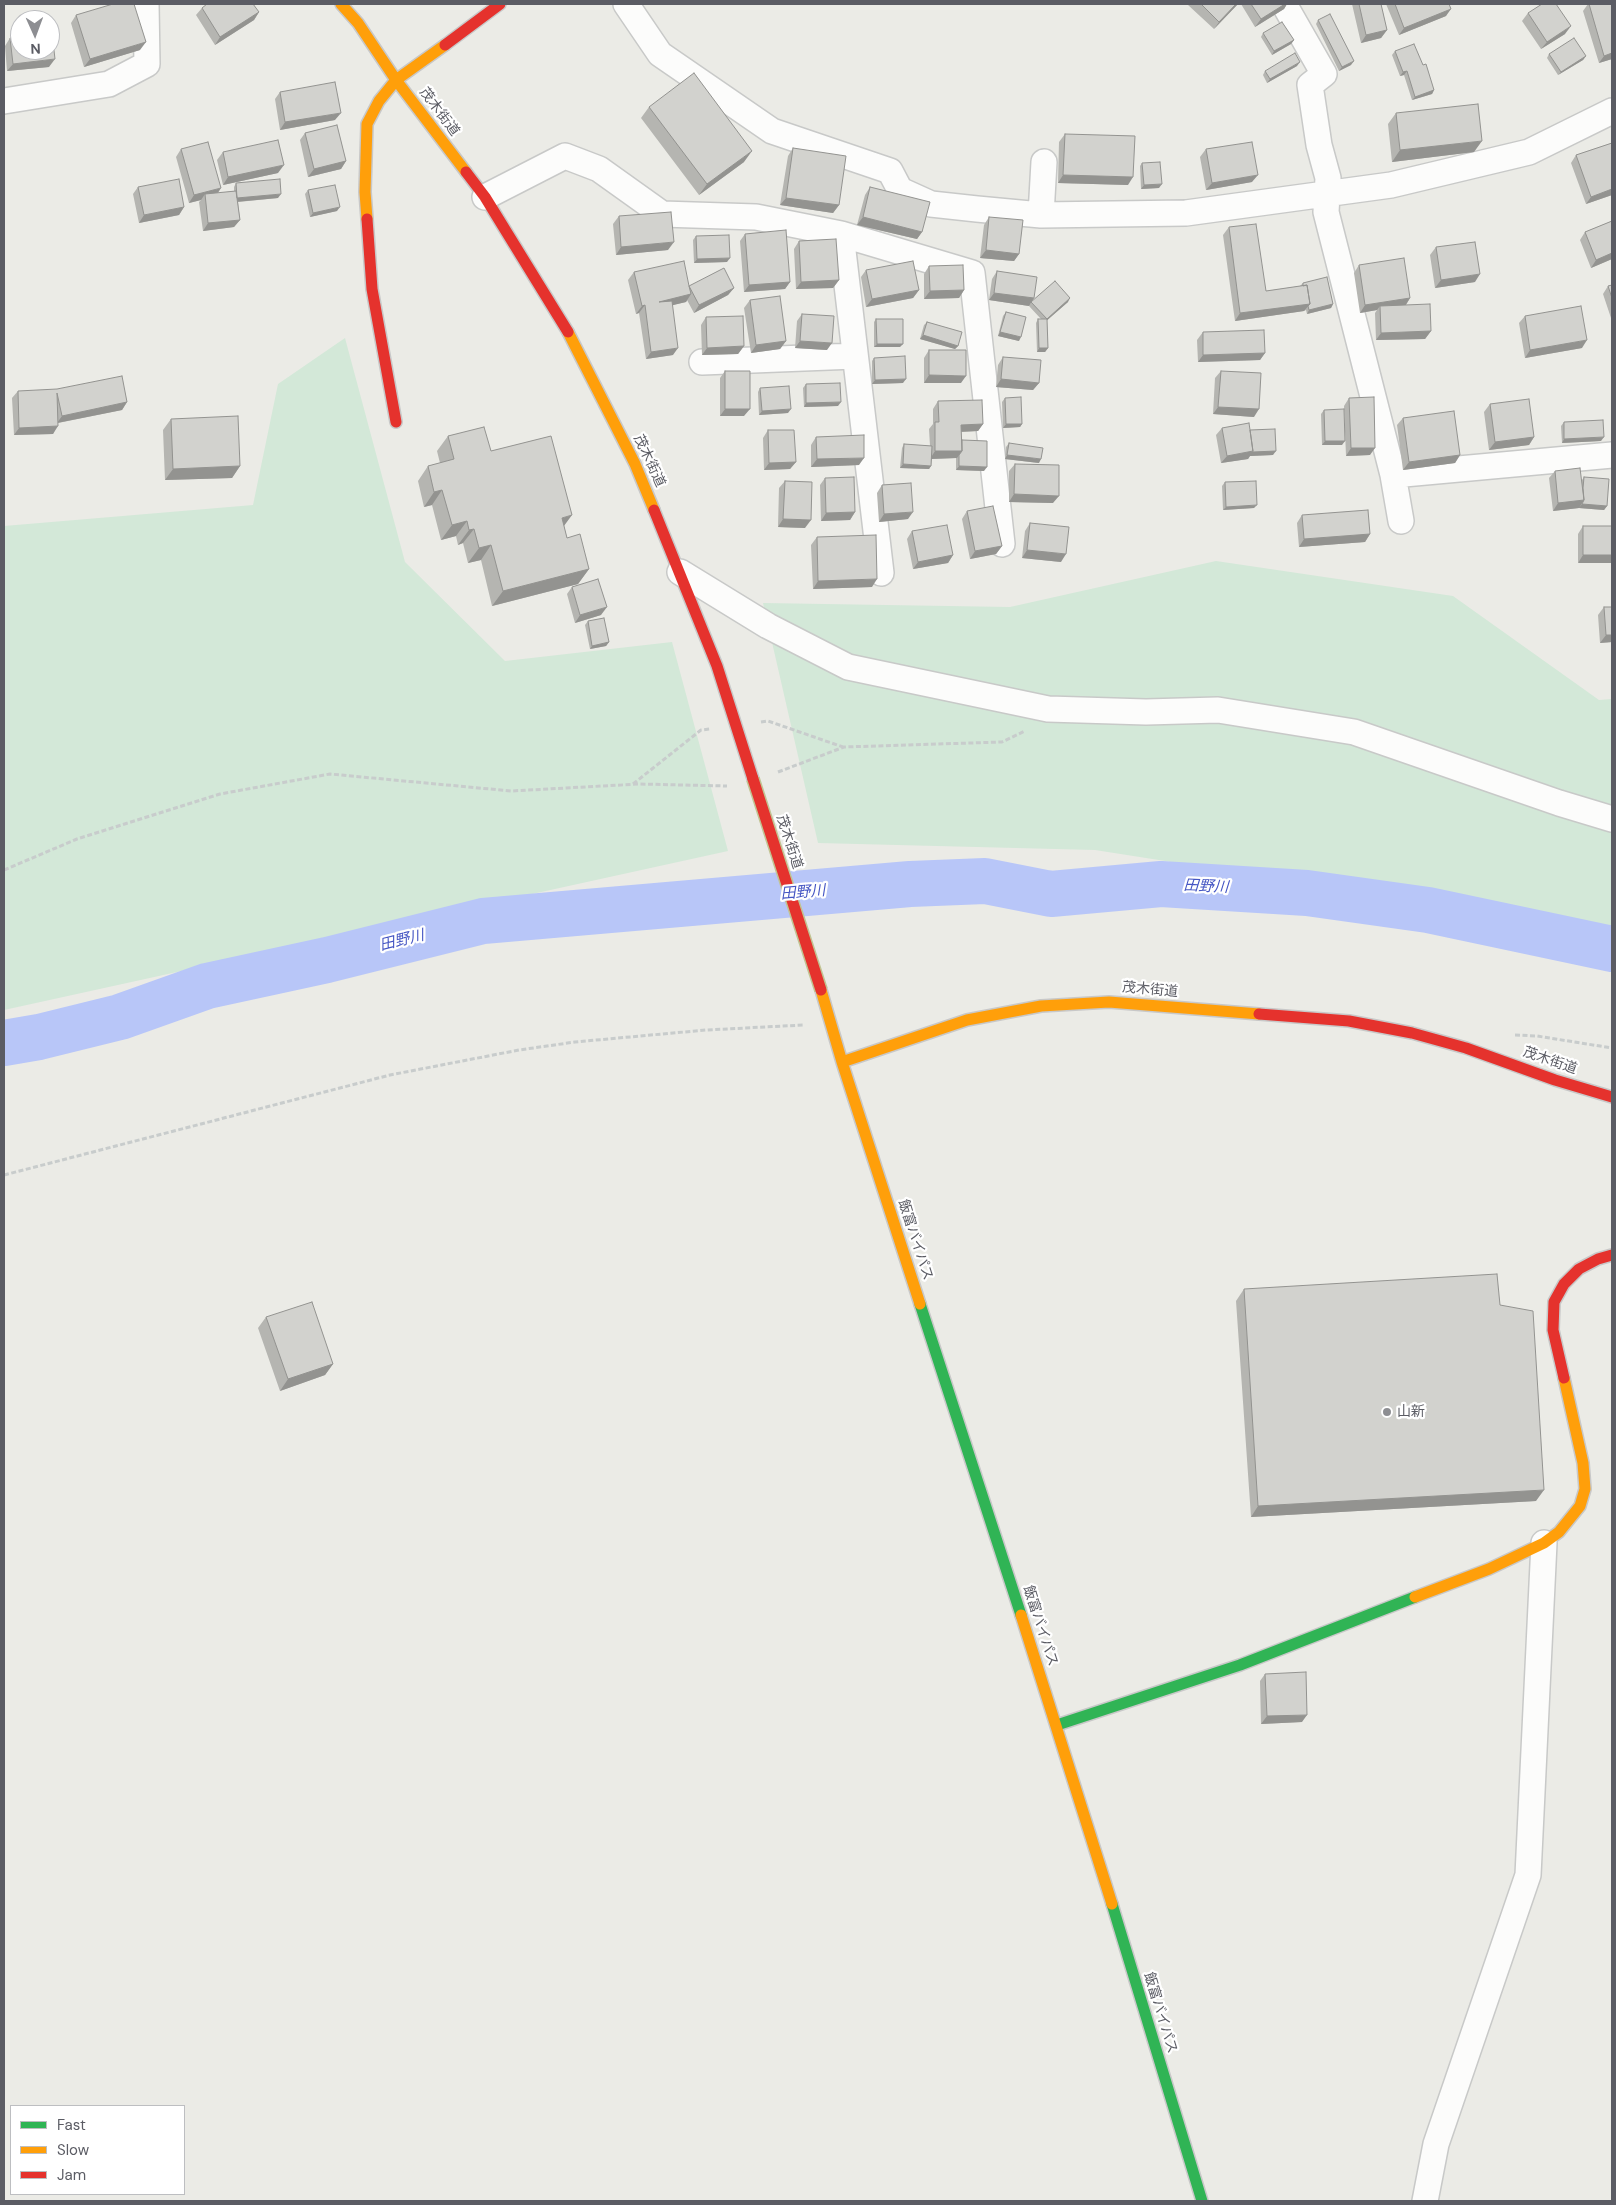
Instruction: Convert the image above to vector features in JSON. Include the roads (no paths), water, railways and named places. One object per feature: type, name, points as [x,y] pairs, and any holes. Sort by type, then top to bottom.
[{"type":"main road","name":"茂木街道","points":[[341,4],[358,23],[396,80],[485,197],[573,340],[635,464],[717,666],[821,990],[842,1062],[967,1020],[1040,1006],[1109,1002],[1349,1021],[1412,1033],[1466,1048],[1555,1080],[1612,1097]]},
{"type":"main road","points":[[396,422],[372,289],[365,174],[367,124],[379,101],[396,80],[500,4]]},
{"type":"main road","name":"飯富バイパス","points":[[842,1062],[1057,1725],[1202,2201]]},
{"type":"main road","points":[[1057,1725],[1240,1665],[1489,1569],[1544,1543],[1559,1532],[1580,1506],[1585,1489],[1583,1463],[1553,1330],[1554,1302],[1564,1284],[1579,1269],[1598,1259],[1612,1255]]},
{"type":"street","points":[[4,102],[109,84],[147,64],[146,4]]},
{"type":"street","points":[[626,4],[660,54],[772,131],[890,171],[900,190],[931,204],[1041,215],[1186,213],[1391,185],[1529,152],[1612,112]]},
{"type":"street","points":[[1284,4],[1324,74],[1310,86],[1319,145],[1328,178],[1326,212],[1393,475],[1400,521]]},
{"type":"street","points":[[485,197],[565,156],[599,169],[662,214],[756,217],[841,234],[972,273],[1002,544]]},
{"type":"street","points":[[1041,215],[1044,162]]},
{"type":"street","points":[[841,234],[881,573]]},
{"type":"street","points":[[702,362],[855,356]]},
{"type":"street","points":[[1393,475],[1612,455]]},
{"type":"street","points":[[680,572],[768,626],[848,667],[1048,708],[1146,712],[1218,710],[1354,732],[1559,803],[1612,818]]},
{"type":"street","points":[[1425,2201],[1436,2144],[1528,1875],[1544,1543]]},
{"type":"waterway","name":"田野川","points":[[4,1043],[39,1037],[120,1017],[207,986],[327,960],[483,921],[910,884],[985,881],[1051,894],[1161,884],[1307,893],[1428,910],[1612,949]]},
{"type":"place","name":"山新","points":[[1387,1412]]}]
